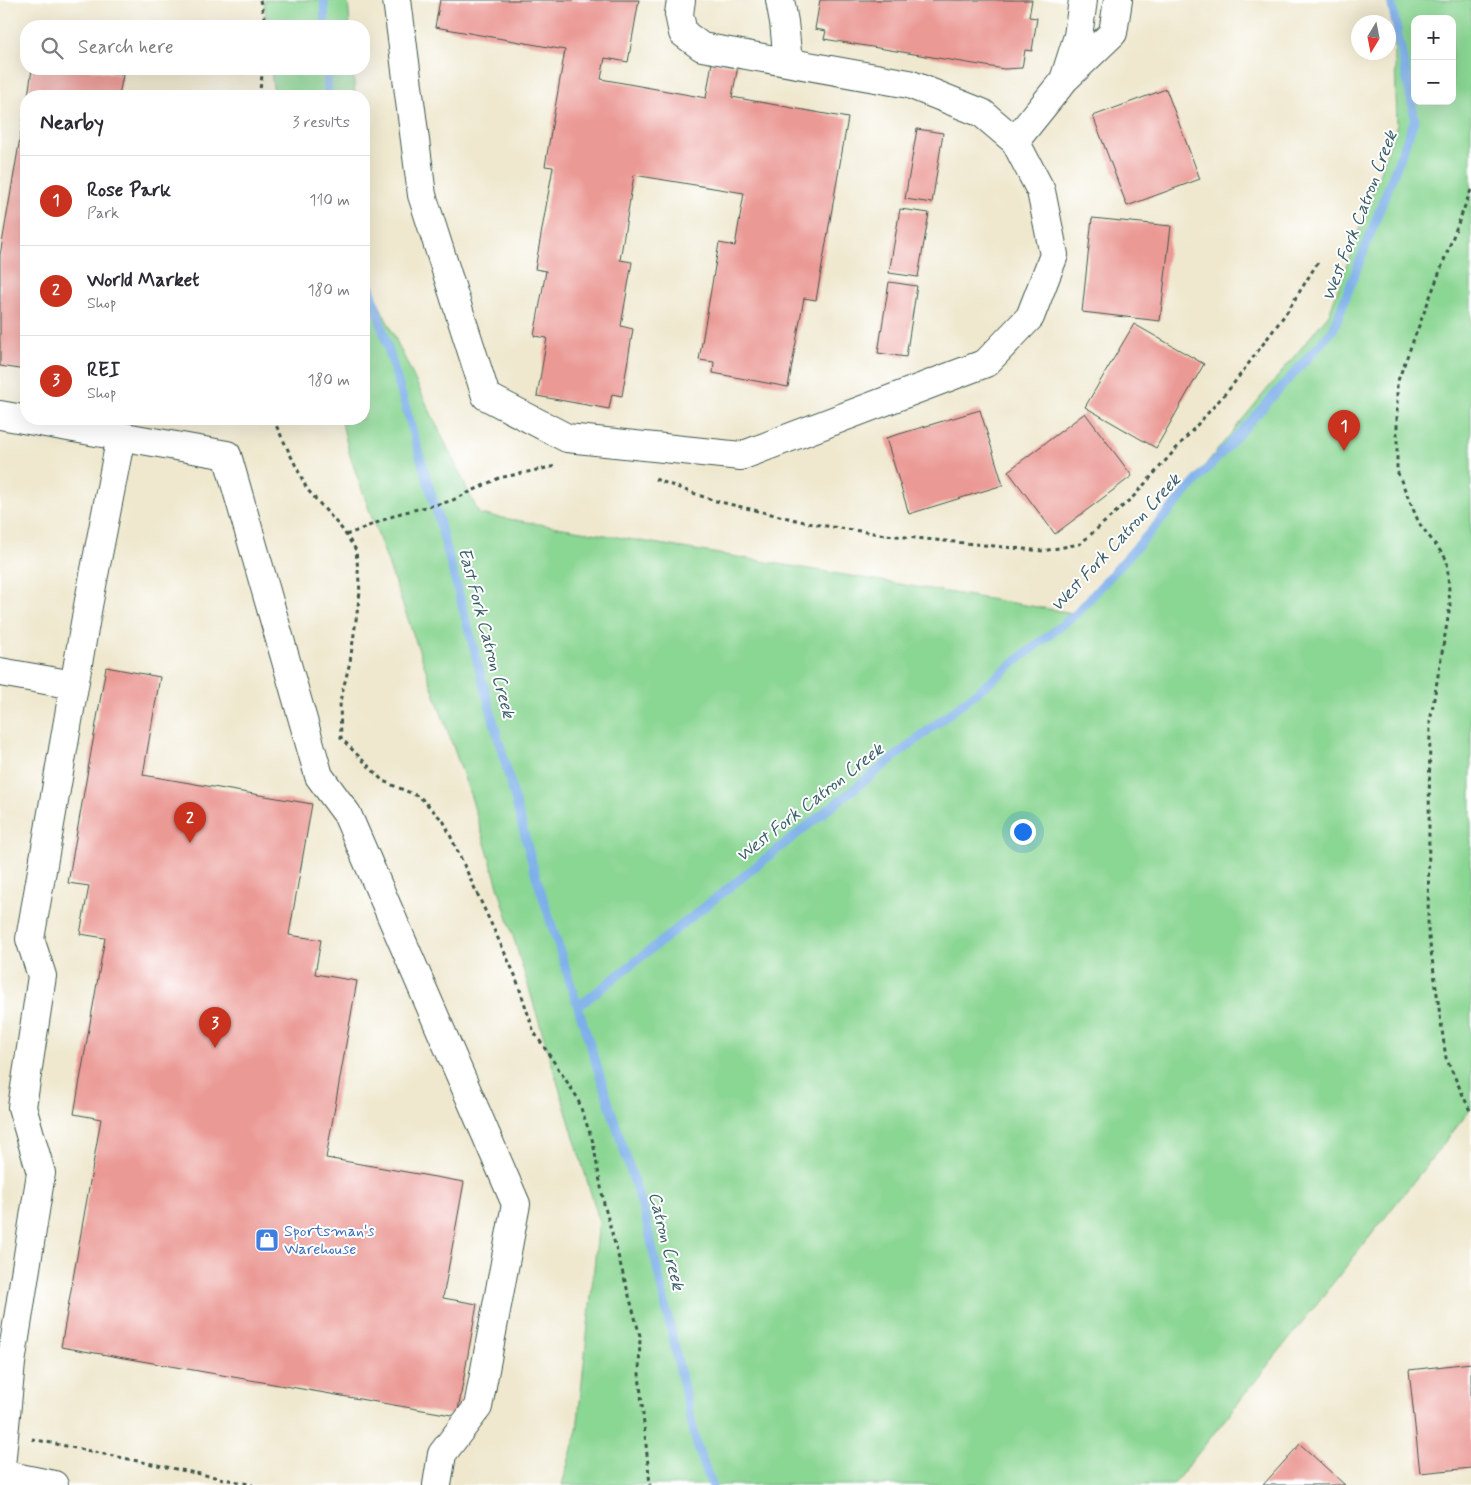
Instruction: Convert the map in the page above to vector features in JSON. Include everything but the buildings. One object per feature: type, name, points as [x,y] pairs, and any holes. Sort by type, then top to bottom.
[{"type":"street","points":[[397,0],[422,195],[486,396],[567,438],[741,456],[986,363],[1030,317],[1054,255],[1041,191],[1015,141],[982,113],[909,84],[702,47],[683,33],[678,14],[681,0]]},
{"type":"street","points":[[780,0],[788,62]]},
{"type":"street","points":[[1064,80],[1078,36],[1083,0]]},
{"type":"street","points":[[1015,141],[1064,80],[1113,33],[1118,0]]},
{"type":"street","points":[[0,415],[20,418]]},
{"type":"street","points":[[58,425],[226,454],[319,776],[347,814],[516,1204],[478,1407],[442,1454],[437,1485]]},
{"type":"street","points":[[54,1485],[0,1475],[11,1363],[41,1173],[22,1107],[42,976],[30,939],[74,684],[121,436]]},
{"type":"street","points":[[0,672],[74,684]]},
{"type":"path","points":[[260,0],[265,20]]},
{"type":"path","points":[[260,90],[262,75]]},
{"type":"path","points":[[1471,190],[1397,383],[1397,471],[1419,523],[1447,560],[1450,606],[1430,722],[1428,930],[1446,1058],[1471,1114]]},
{"type":"path","points":[[647,476],[712,500],[822,525],[948,542],[1043,551],[1080,544],[1134,496],[1231,387],[1287,312],[1318,262]]},
{"type":"path","points":[[276,425],[307,489],[346,535],[356,550],[360,592],[350,662],[340,701],[341,738],[383,781],[420,796],[444,822],[515,975],[534,1032],[577,1097],[594,1142],[604,1204],[640,1336],[639,1374],[650,1485]]},
{"type":"path","points":[[346,535],[415,510],[450,501],[499,478],[557,466]]},
{"type":"path","points":[[4,1433],[253,1485]]},
{"type":"green space","points":[[264,0],[348,0],[350,20],[266,20]]},
{"type":"green space","points":[[1393,0],[1471,0],[1471,1109],[1173,1485],[562,1485],[577,1430],[599,1220],[471,797],[350,456],[342,425],[370,425],[370,285],[479,514],[1073,613],[1105,587],[1329,314],[1397,124],[1396,15],[1393,15]]},
{"type":"green space","points":[[272,75],[353,75],[355,90],[273,90]]},
{"type":"waterway","name":"East Fork Catron Creek","points":[[324,0],[325,20]]},
{"type":"waterway","name":"West Fork Catron Creek","points":[[579,1006],[1077,613],[1333,330],[1415,119],[1391,0]]},
{"type":"waterway","name":"East Fork Catron Creek","points":[[327,75],[328,90]]},
{"type":"waterway","name":"East Fork Catron Creek","points":[[370,287],[436,510],[535,873],[646,1219],[697,1446],[712,1485]]},
{"type":"place","name":"Rose Park","points":[[1344,451]]},
{"type":"place","name":"World Market","points":[[190,843]]},
{"type":"place","name":"REI","points":[[215,1048]]},
{"type":"place","name":"Sportsman's Warehouse","points":[[267,1240]]},
{"type":"water label","name":"Catron Creek","points":[[666,1241]]}]
